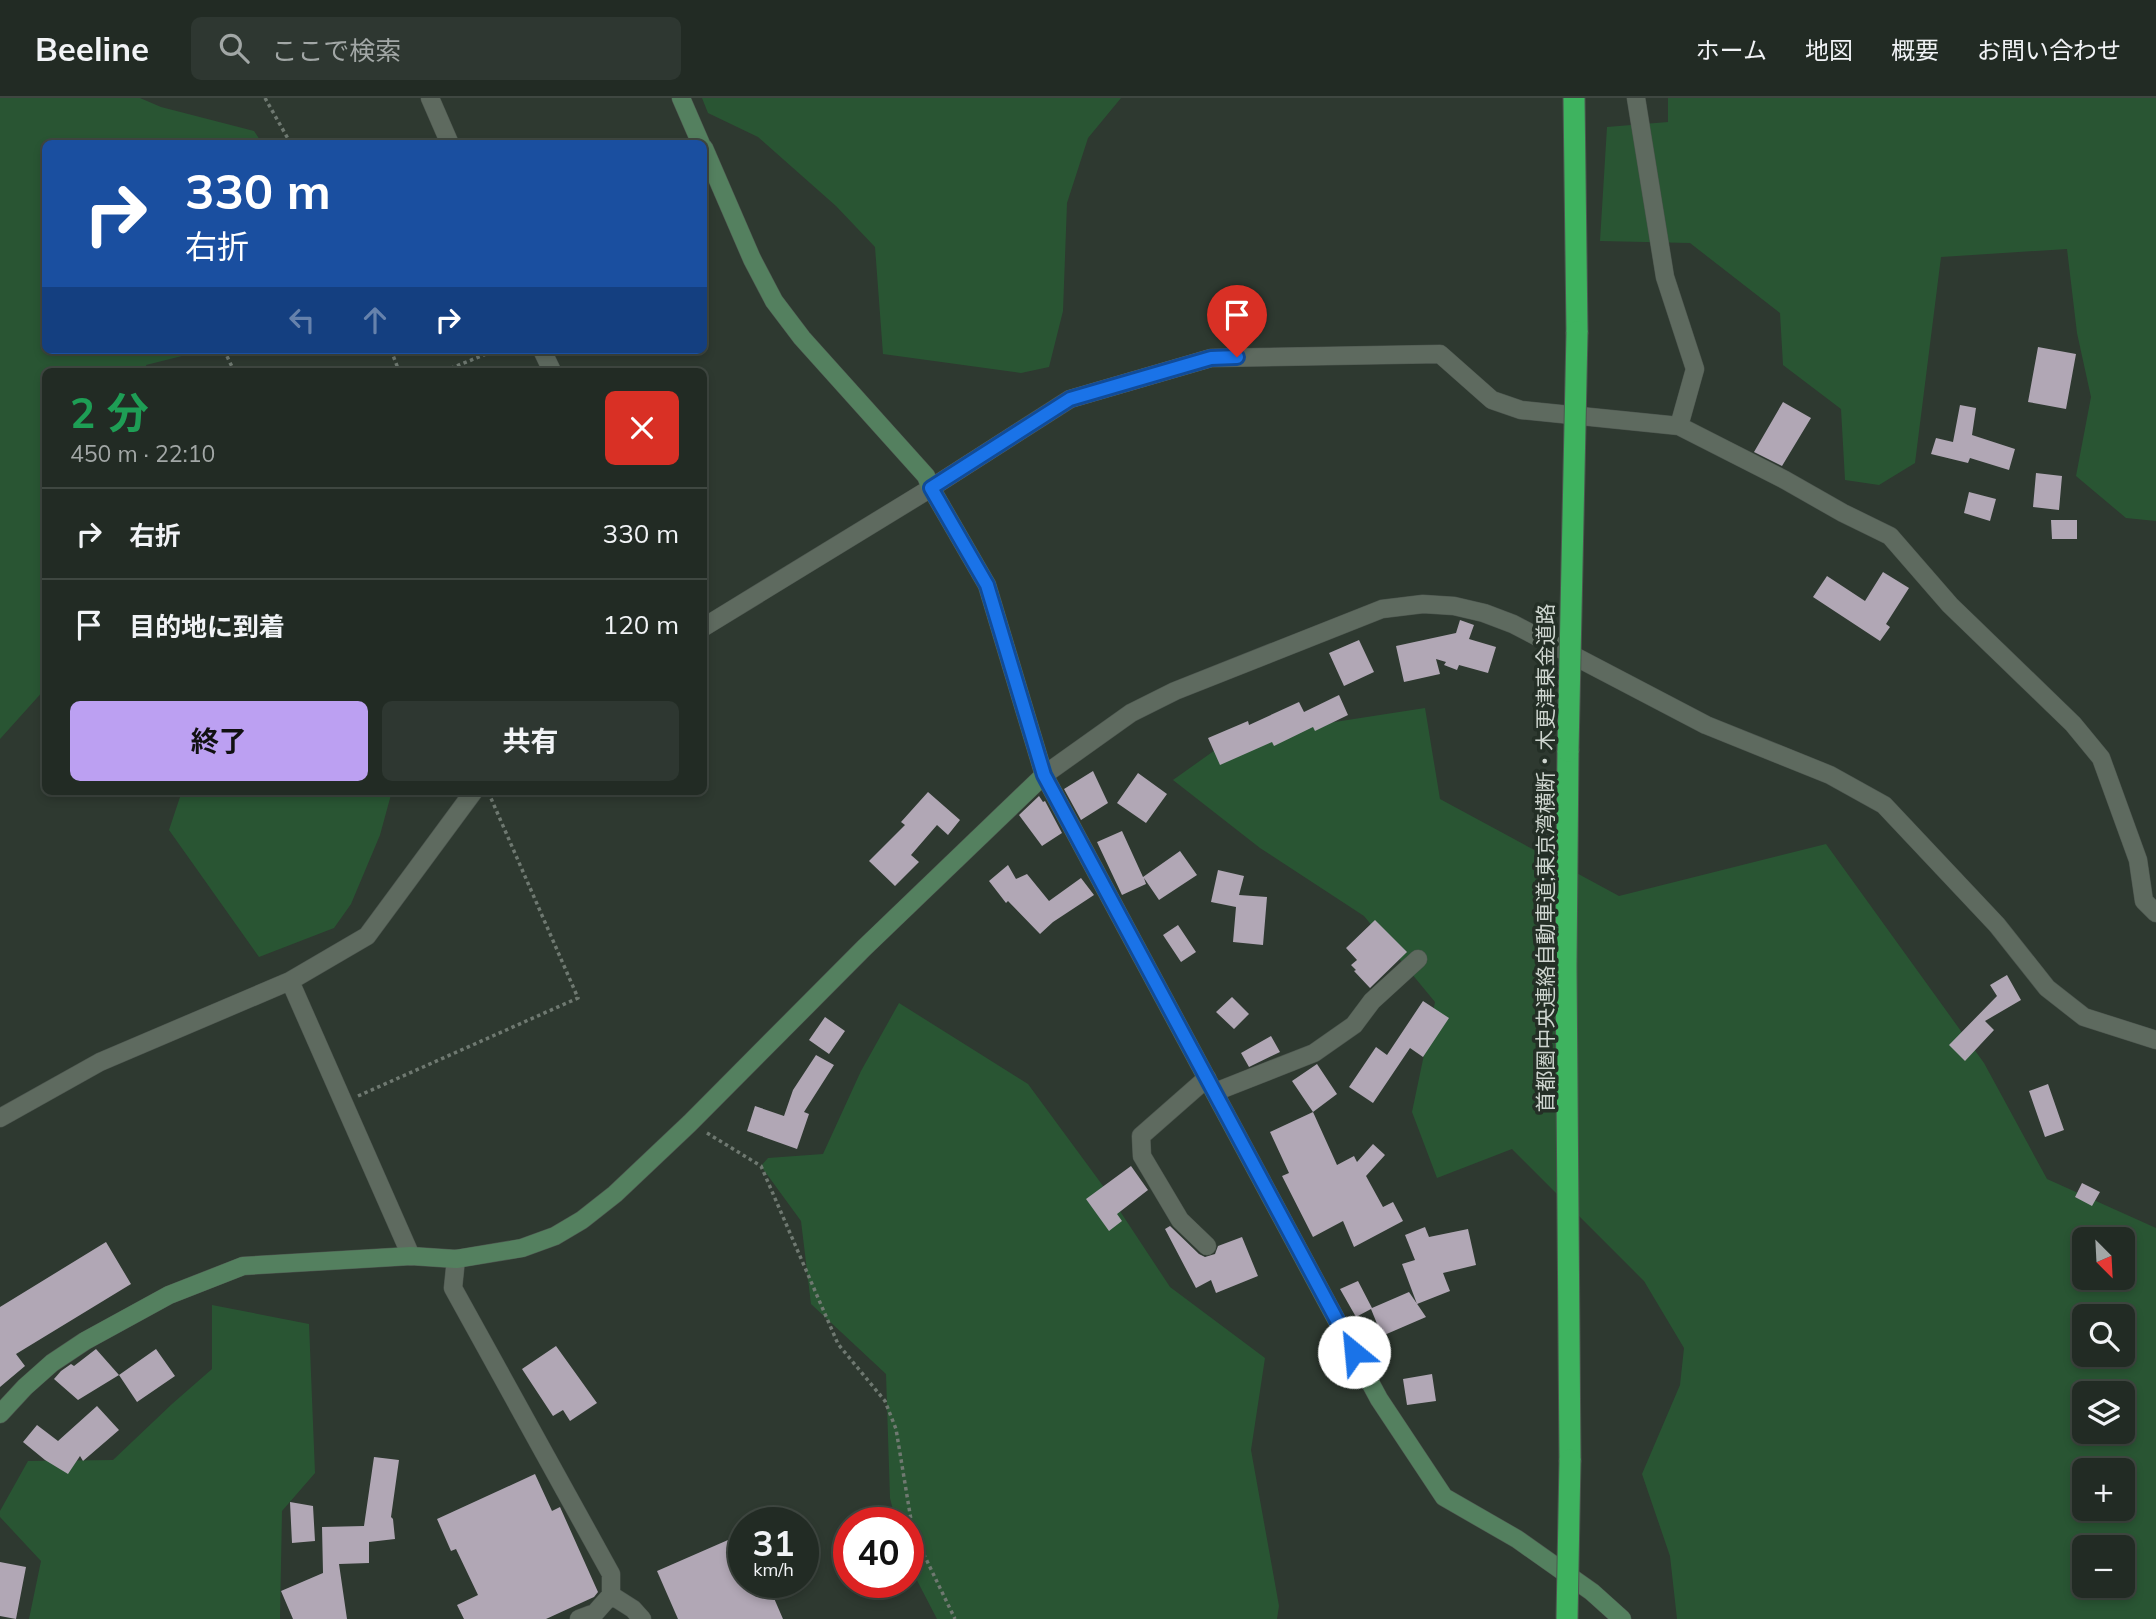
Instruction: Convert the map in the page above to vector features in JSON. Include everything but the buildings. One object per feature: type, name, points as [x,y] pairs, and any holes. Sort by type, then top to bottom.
[{"type":"highway","name":"首都圏中央連絡自動車道;東京湾横断・木更津東金道路","points":[[1567,1619],[1570,1460],[1566,967],[1577,332],[1574,98]]},
{"type":"street","points":[[430,98],[448,140]]},
{"type":"street","points":[[681,98],[699,140]]},
{"type":"street","points":[[1636,98],[1665,277],[1695,369],[1679,426]]},
{"type":"street","points":[[707,155],[752,259],[774,300],[802,338],[926,476],[987,585],[1044,775],[1380,1399],[1444,1497],[1517,1539],[1592,1591],[1622,1619]]},
{"type":"street","points":[[707,625],[1070,399],[1211,358],[1440,354],[1492,400],[1521,410],[1679,426],[1890,536],[1950,605],[2073,724],[2101,758],[2138,860],[2144,901],[2156,914]]},
{"type":"street","points":[[0,1414],[52,1363],[85,1341],[169,1295],[243,1266],[411,1256],[456,1259],[522,1248],[555,1236],[582,1220],[615,1194],[1044,775],[1131,713],[1175,691],[1382,608],[1423,604],[1454,606],[1513,624],[1706,725],[1830,775],[1884,805],[1997,925],[2047,988],[2084,1017],[2156,1040]]},
{"type":"street","points":[[0,1118],[100,1062],[290,981],[367,936],[471,795]]},
{"type":"street","points":[[1207,1246],[1180,1220],[1142,1156],[1141,1136],[1211,1085],[1314,1054],[1354,1025],[1372,1000],[1418,959]]},
{"type":"street","points":[[290,981],[411,1256]]},
{"type":"street","points":[[456,1259],[453,1287],[611,1574],[611,1595],[595,1613],[579,1619]]},
{"type":"street","points":[[611,1595],[633,1608],[642,1619]]},
{"type":"path","points":[[265,98],[289,140]]},
{"type":"path","points":[[451,368],[486,354]]},
{"type":"path","points":[[343,1103],[578,998],[490,795]]},
{"type":"path","points":[[690,1123],[761,1166],[838,1344],[886,1401],[896,1429],[913,1532],[955,1619]]},
{"type":"green space","points":[[0,98],[140,98],[161,107],[254,131],[260,140],[42,140],[42,354],[190,354],[146,365],[147,368],[42,368],[42,692],[0,739]]},
{"type":"green space","points":[[702,98],[1121,98],[1088,138],[1067,203],[1063,311],[1049,367],[1021,373],[883,354],[875,247],[836,206],[758,137],[708,113]]},
{"type":"green space","points":[[1668,98],[2156,98],[2156,521],[2126,518],[2076,476],[2091,397],[2077,333],[2067,249],[1941,257],[1915,463],[1879,485],[1845,480],[1841,409],[1783,365],[1780,313],[1690,243],[1600,241],[1607,127],[1668,122]]},
{"type":"green space","points":[[1425,708],[1440,799],[1619,896],[1826,844],[1984,1063],[2047,1179],[2156,1228],[2156,1619],[1677,1619],[1670,1556],[1642,1474],[1680,1385],[1684,1348],[1644,1281],[1512,1149],[1437,1178],[1412,1112],[1435,1002],[1364,916],[1260,848],[1173,780],[1232,738]]},
{"type":"green space","points":[[181,795],[391,795],[380,835],[351,904],[334,928],[259,957],[169,830]]},
{"type":"green space","points":[[899,1003],[1028,1084],[1106,1190],[1170,1287],[1265,1358],[1251,1450],[1279,1606],[1277,1619],[937,1619],[924,1594],[924,1507],[892,1507],[890,1498],[886,1374],[811,1304],[801,1221],[761,1166],[768,1158],[823,1154],[861,1071]]},
{"type":"green space","points":[[212,1305],[309,1324],[315,1473],[282,1511],[280,1619],[29,1619],[41,1561],[0,1517],[0,1511],[28,1461],[113,1460],[212,1369]]},
{"type":"route","points":[[1237,357],[1211,358],[1070,399],[931,488],[987,585],[1044,775],[1354,1352]]}]
